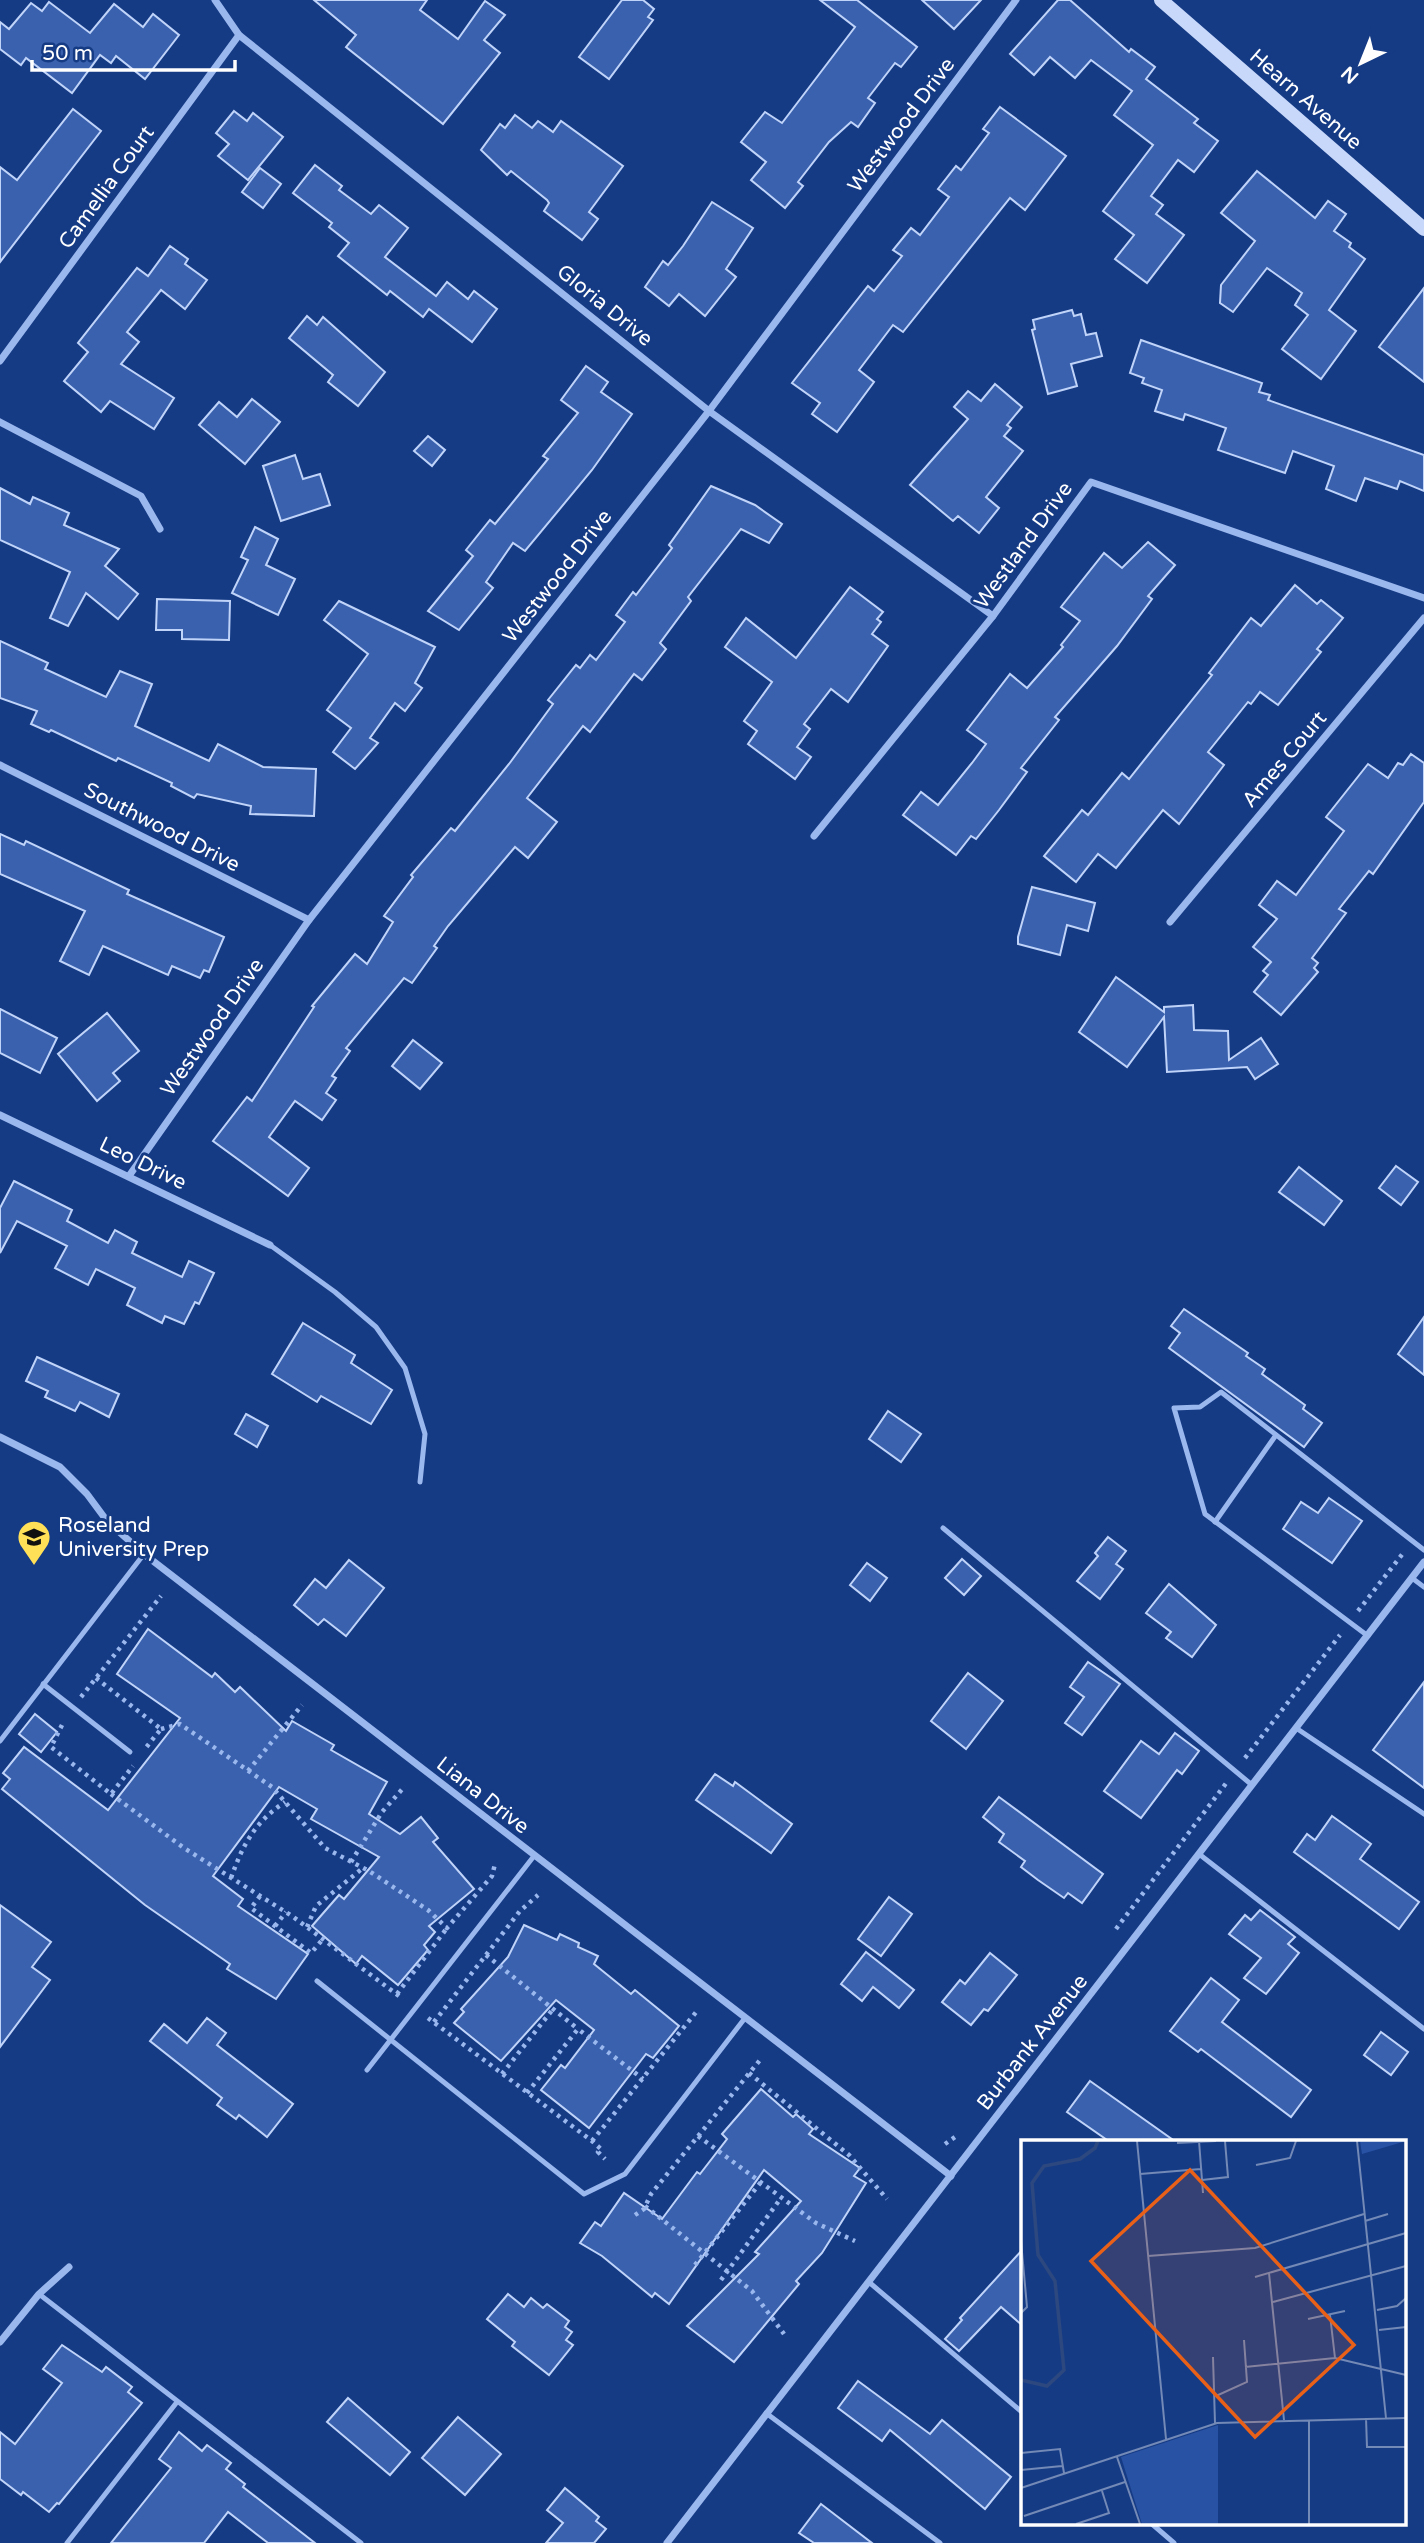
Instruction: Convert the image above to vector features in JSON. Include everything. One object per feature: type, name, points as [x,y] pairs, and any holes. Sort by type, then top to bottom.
[{"type":"main road","name":"Hearn Avenue","points":[[1161,0],[1424,229]]},
{"type":"street","name":"Gloria Drive","points":[[215,0],[239,35],[709,411],[993,616]]},
{"type":"street","name":"Westwood Drive","points":[[129,1176],[309,920],[709,411],[1016,0]]},
{"type":"street","name":"Camellia Court","points":[[0,361],[239,35]]},
{"type":"street","points":[[0,422],[141,496],[160,529]]},
{"type":"street","name":"Westland Drive","points":[[814,836],[993,616],[1091,482],[1424,598]]},
{"type":"street","name":"Ames Court","points":[[1170,922],[1424,618]]},
{"type":"street","name":"Southwood Drive","points":[[0,765],[309,920]]},
{"type":"street","name":"Leo Drive","points":[[0,1115],[270,1245]]},
{"type":"street","name":"Liana Drive","points":[[0,1437],[60,1467],[88,1494],[107,1521],[144,1554],[951,2176]]},
{"type":"street","name":"Burbank Avenue","points":[[667,2543],[1424,1562]]},
{"type":"street","points":[[0,2342],[39,2294],[69,2267]]},
{"type":"lane","points":[[270,1245],[335,1292],[376,1327],[405,1368],[425,1434],[420,1482]]},
{"type":"lane","points":[[1368,1636],[1205,1514],[1174,1408],[1200,1407],[1221,1392],[1424,1550]]},
{"type":"lane","points":[[1215,1522],[1276,1435]]},
{"type":"lane","points":[[943,1528],[1252,1784]]},
{"type":"lane","points":[[0,1741],[144,1554]]},
{"type":"lane","points":[[1412,1578],[1424,1587]]},
{"type":"lane","points":[[43,1684],[130,1752]]},
{"type":"lane","points":[[1296,1728],[1424,1814]]},
{"type":"lane","points":[[1199,1854],[1424,2029]]},
{"type":"lane","points":[[367,2070],[534,1856]]},
{"type":"lane","points":[[317,1982],[392,2038],[584,2194],[625,2174],[745,2018]]},
{"type":"lane","points":[[870,2283],[1021,2411]]},
{"type":"lane","points":[[39,2294],[361,2543]]},
{"type":"lane","points":[[67,2543],[177,2402]]},
{"type":"lane","points":[[766,2413],[940,2543]]},
{"type":"lane","points":[[1154,2526],[1174,2543]]},
{"type":"path","points":[[1109,1938],[1412,1541]]},
{"type":"path","points":[[81,1698],[161,1596]]},
{"type":"path","points":[[248,1771],[302,1706]]},
{"type":"path","points":[[161,1729],[180,1724],[272,1787],[325,1848],[363,1868],[428,1910],[447,1928]]},
{"type":"path","points":[[351,1861],[383,1812],[405,1786]]},
{"type":"path","points":[[111,1794],[184,1848],[286,1912],[404,2000]]},
{"type":"path","points":[[231,1878],[243,1843],[264,1816],[285,1802]]},
{"type":"path","points":[[397,1994],[447,1928],[492,1876],[495,1864]]},
{"type":"path","points":[[307,1927],[316,1906],[363,1868]]},
{"type":"path","points":[[434,2022],[520,1911],[538,1895]]},
{"type":"path","points":[[260,1896],[251,1908],[310,1953],[323,1939]]},
{"type":"path","points":[[275,1926],[286,1912]]},
{"type":"path","points":[[486,1955],[643,2079]]},
{"type":"path","points":[[502,2074],[553,2009]]},
{"type":"path","points":[[592,2141],[697,2011]]},
{"type":"path","points":[[428,2018],[592,2141],[601,2149],[598,2152],[605,2159]]},
{"type":"path","points":[[527,2093],[578,2029]]},
{"type":"path","points":[[635,2215],[645,2206],[760,2060]]},
{"type":"path","points":[[748,2074],[849,2155],[887,2199]]},
{"type":"path","points":[[945,2144],[963,2131]]},
{"type":"path","points":[[698,2136],[816,2223],[855,2241]]},
{"type":"path","points":[[695,2265],[761,2182]]},
{"type":"path","points":[[721,2280],[781,2197]]},
{"type":"path","points":[[645,2206],[752,2291],[784,2334]]},
{"type":"building","points":[[314,0],[427,0],[420,10],[458,39],[485,1],[505,15],[484,40],[500,53],[443,124],[346,47],[356,35]]},
{"type":"building","points":[[622,0],[643,0],[654,9],[648,17],[653,20],[609,79],[579,57]]},
{"type":"building","points":[[820,0],[857,0],[917,47],[901,67],[895,63],[868,98],[875,103],[858,127],[851,122],[829,142],[798,182],[803,186],[785,208],[751,180],[766,162],[741,142],[765,112],[782,123],[855,27]]},
{"type":"building","points":[[922,0],[981,0],[954,29]]},
{"type":"building","points":[[1058,0],[1070,0],[1129,52],[1131,49],[1155,67],[1146,79],[1198,119],[1194,123],[1218,141],[1194,172],[1178,160],[1151,196],[1163,205],[1156,214],[1184,235],[1147,283],[1115,259],[1134,235],[1103,211],[1153,145],[1114,115],[1132,91],[1091,60],[1075,78],[1050,57],[1034,75],[1010,54]]},
{"type":"building","points":[[49,2],[90,33],[114,4],[143,27],[153,14],[179,35],[145,79],[116,56],[111,63],[100,55],[72,93],[26,58],[21,65],[0,49],[0,22],[9,29],[31,3],[42,11]]},
{"type":"building","points":[[1000,107],[1066,156],[1025,210],[1010,198],[903,332],[893,325],[859,370],[874,382],[837,432],[812,414],[820,403],[792,383],[868,286],[874,291],[902,256],[893,250],[911,228],[920,235],[949,197],[938,189],[956,166],[961,170],[989,133],[983,129]]},
{"type":"building","points":[[73,109],[101,131],[0,262],[0,167],[17,180]]},
{"type":"building","points":[[234,111],[247,121],[253,113],[283,137],[248,180],[218,156],[229,144],[216,133]]},
{"type":"building","points":[[515,115],[532,128],[538,121],[553,132],[561,121],[623,166],[589,212],[598,219],[582,240],[544,211],[549,203],[547,200],[511,171],[507,175],[481,150],[500,124],[505,128]]},
{"type":"building","points":[[315,165],[342,186],[339,190],[371,214],[379,205],[408,228],[385,257],[436,296],[447,282],[468,299],[474,291],[497,309],[472,342],[429,309],[423,317],[390,291],[387,295],[338,256],[349,243],[329,227],[332,223],[293,193]]},
{"type":"building","points":[[260,168],[281,184],[263,208],[242,192]]},
{"type":"building","points":[[1257,171],[1315,218],[1328,201],[1346,214],[1334,231],[1351,243],[1349,247],[1365,259],[1329,310],[1356,331],[1321,379],[1282,349],[1308,315],[1295,305],[1302,293],[1267,268],[1233,312],[1220,303],[1221,285],[1255,241],[1221,213]]},
{"type":"building","points":[[712,202],[753,228],[726,269],[736,277],[705,316],[679,294],[669,306],[645,287],[663,261],[668,265],[683,246]]},
{"type":"building","points":[[170,246],[188,259],[185,264],[207,280],[185,309],[161,290],[127,332],[139,342],[121,364],[174,398],[154,429],[110,401],[101,412],[64,381],[88,352],[78,343],[137,268],[148,276]]},
{"type":"building","points":[[1424,288],[1424,382],[1379,347]]},
{"type":"building","points":[[1072,310],[1074,316],[1081,314],[1086,335],[1096,333],[1102,356],[1071,364],[1077,386],[1048,394],[1032,330],[1035,329],[1033,320]]},
{"type":"building","points":[[307,316],[317,325],[323,317],[385,372],[358,406],[328,382],[333,375],[289,338]]},
{"type":"building","points":[[1141,340],[1262,383],[1259,392],[1270,395],[1268,400],[1424,455],[1424,491],[1400,481],[1397,489],[1365,478],[1356,501],[1326,489],[1334,466],[1293,451],[1285,473],[1218,450],[1226,428],[1185,414],[1183,420],[1155,411],[1162,390],[1142,383],[1144,378],[1130,373]]},
{"type":"building","points":[[586,366],[608,382],[601,392],[632,414],[592,470],[525,551],[513,543],[486,582],[493,588],[459,630],[428,611],[473,556],[466,550],[490,520],[495,524],[548,459],[543,456],[578,413],[561,400]]},
{"type":"building","points":[[995,384],[1022,407],[1007,425],[1011,428],[1004,436],[1023,451],[986,497],[999,508],[979,533],[958,516],[953,521],[910,485],[968,419],[954,407],[968,391],[981,401]]},
{"type":"building","points":[[252,399],[280,422],[245,464],[199,425],[219,402],[237,417]]},
{"type":"building","points":[[428,436],[445,450],[432,466],[414,451]]},
{"type":"building","points":[[295,455],[303,479],[320,474],[330,505],[281,521],[263,466]]},
{"type":"building","points":[[711,486],[755,505],[782,524],[769,543],[741,529],[688,597],[691,601],[660,643],[666,649],[642,680],[634,674],[590,732],[583,726],[527,798],[557,822],[528,858],[515,847],[448,926],[434,946],[437,948],[412,983],[404,978],[346,1048],[350,1051],[332,1076],[336,1078],[326,1093],[336,1100],[322,1120],[295,1101],[269,1137],[309,1168],[288,1196],[213,1141],[247,1097],[252,1101],[314,1007],[312,1006],[355,954],[367,964],[393,922],[384,916],[413,877],[411,875],[451,828],[455,831],[509,764],[553,704],[548,700],[576,665],[580,668],[590,655],[596,660],[625,622],[616,615],[633,592],[636,595],[672,548],[669,545]]},
{"type":"building","points":[[0,488],[30,504],[33,497],[69,513],[64,525],[119,549],[105,566],[138,594],[118,619],[86,593],[68,626],[50,618],[70,572],[0,540]]},
{"type":"building","points":[[255,527],[278,539],[266,565],[295,579],[278,615],[232,593],[248,560],[241,557]]},
{"type":"building","points":[[1148,542],[1175,565],[1148,596],[1152,599],[1117,646],[1055,717],[1059,720],[1021,768],[1027,772],[999,810],[976,839],[971,836],[956,855],[903,815],[921,792],[938,805],[972,763],[986,744],[967,730],[1010,674],[1027,688],[1063,647],[1061,645],[1080,621],[1061,607],[1104,553],[1122,568]]},
{"type":"building","points":[[1295,585],[1317,604],[1321,600],[1343,618],[1317,649],[1321,652],[1278,705],[1260,692],[1251,704],[1248,702],[1208,752],[1224,765],[1179,824],[1163,810],[1116,868],[1098,854],[1076,882],[1044,856],[1082,810],[1088,815],[1122,773],[1129,779],[1212,675],[1209,673],[1251,618],[1261,626]]},
{"type":"building","points":[[850,587],[883,612],[877,619],[881,622],[872,634],[888,646],[848,702],[831,689],[804,724],[810,729],[797,747],[811,757],[795,779],[748,744],[757,731],[744,721],[772,682],[725,647],[746,618],[796,658]]},
{"type":"building","points":[[157,599],[230,601],[229,640],[182,639],[182,630],[156,630]]},
{"type":"building","points":[[339,601],[435,647],[415,683],[422,688],[405,711],[395,703],[370,738],[378,743],[355,769],[333,752],[351,728],[327,710],[368,654],[324,620]]},
{"type":"building","points":[[0,641],[48,663],[45,669],[106,697],[120,671],[152,684],[135,726],[209,761],[218,744],[263,767],[316,769],[314,816],[250,814],[251,806],[197,794],[194,798],[171,786],[172,783],[118,758],[116,761],[51,730],[49,732],[31,724],[37,711],[0,698]]},
{"type":"building","points":[[1411,754],[1424,763],[1424,802],[1373,874],[1369,871],[1339,909],[1346,913],[1312,958],[1318,963],[1314,968],[1318,972],[1281,1015],[1254,992],[1268,975],[1263,971],[1271,962],[1253,947],[1277,919],[1259,905],[1277,881],[1296,895],[1344,831],[1326,817],[1368,764],[1388,778],[1398,763],[1403,765]]},
{"type":"building","points":[[0,834],[24,845],[26,841],[129,890],[127,894],[224,937],[209,972],[204,970],[200,978],[172,966],[168,975],[103,946],[89,975],[60,961],[85,911],[0,874]]},
{"type":"building","points":[[1032,887],[1095,903],[1088,931],[1067,925],[1060,955],[1018,944]]},
{"type":"building","points":[[1116,977],[1164,1012],[1164,1007],[1193,1005],[1194,1030],[1228,1031],[1229,1060],[1261,1038],[1278,1064],[1255,1079],[1247,1067],[1167,1072],[1164,1017],[1127,1067],[1079,1032]]},
{"type":"building","points":[[0,1009],[57,1038],[40,1073],[0,1053]]},
{"type":"building","points":[[107,1013],[139,1051],[113,1073],[120,1081],[97,1101],[58,1054]]},
{"type":"building","points":[[413,1040],[442,1063],[420,1089],[392,1066]]},
{"type":"building","points":[[1396,1166],[1418,1182],[1401,1205],[1379,1188]]},
{"type":"building","points":[[1299,1167],[1342,1201],[1324,1225],[1279,1192]]},
{"type":"building","points":[[14,1181],[72,1210],[67,1221],[108,1243],[115,1230],[137,1242],[132,1253],[182,1277],[189,1261],[214,1273],[199,1304],[195,1302],[184,1324],[165,1316],[162,1323],[127,1305],[135,1288],[96,1269],[88,1285],[55,1268],[67,1246],[17,1221],[0,1253],[0,1208]]},
{"type":"building","points":[[1184,1309],[1248,1353],[1246,1356],[1265,1369],[1262,1374],[1305,1405],[1303,1409],[1322,1423],[1304,1447],[1169,1348],[1180,1333],[1171,1326]]},
{"type":"building","points":[[1424,1317],[1424,1375],[1398,1354]]},
{"type":"building","points":[[303,1323],[355,1355],[351,1363],[392,1390],[371,1424],[321,1396],[317,1402],[272,1374]]},
{"type":"building","points":[[37,1357],[119,1394],[109,1417],[80,1402],[75,1411],[45,1397],[48,1391],[26,1381]]},
{"type":"building","points":[[888,1411],[921,1434],[901,1462],[869,1439]]},
{"type":"building","points":[[246,1414],[268,1426],[257,1447],[235,1434]]},
{"type":"building","points":[[1329,1498],[1362,1521],[1332,1563],[1283,1529],[1301,1502],[1318,1513]]},
{"type":"building","points":[[1108,1537],[1126,1551],[1116,1564],[1123,1569],[1100,1599],[1077,1581],[1098,1556],[1095,1553]]},
{"type":"building","points":[[962,1559],[981,1576],[964,1595],[945,1578]]},
{"type":"building","points":[[349,1560],[384,1588],[346,1636],[324,1619],[318,1625],[294,1605],[315,1579],[326,1588]]},
{"type":"building","points":[[867,1563],[887,1578],[870,1601],[850,1585]]},
{"type":"building","points":[[1169,1584],[1216,1625],[1192,1657],[1166,1638],[1171,1632],[1146,1613]]},
{"type":"building","points":[[148,1629],[212,1677],[215,1673],[235,1692],[240,1687],[286,1731],[292,1721],[334,1745],[331,1750],[387,1782],[369,1814],[400,1834],[421,1817],[438,1838],[433,1842],[474,1889],[429,1926],[435,1932],[424,1945],[428,1950],[398,1985],[362,1956],[356,1964],[312,1926],[339,1895],[344,1899],[379,1857],[311,1819],[317,1809],[279,1787],[213,1876],[243,1899],[238,1906],[308,1954],[276,1999],[227,1969],[230,1964],[145,1905],[2,1789],[10,1779],[3,1773],[24,1747],[108,1810],[180,1718],[117,1674]]},
{"type":"building","points":[[1088,1662],[1120,1684],[1082,1735],[1065,1723],[1084,1697],[1070,1687]]},
{"type":"building","points":[[968,1673],[1003,1701],[966,1749],[931,1721]]},
{"type":"building","points":[[1424,1682],[1424,1788],[1373,1750]]},
{"type":"building","points":[[35,1714],[57,1732],[41,1752],[19,1734]]},
{"type":"building","points":[[1175,1733],[1199,1751],[1182,1774],[1177,1770],[1141,1818],[1104,1791],[1141,1741],[1159,1754]]},
{"type":"building","points":[[715,1774],[733,1786],[735,1782],[792,1824],[771,1853],[696,1800]]},
{"type":"building","points":[[999,1797],[1103,1874],[1082,1903],[1068,1893],[1064,1898],[1038,1880],[1021,1867],[1025,1861],[999,1842],[1004,1834],[983,1817]]},
{"type":"building","points":[[1332,1816],[1371,1844],[1360,1859],[1419,1902],[1399,1929],[1294,1852],[1307,1834],[1315,1840]]},
{"type":"building","points":[[889,1897],[912,1914],[881,1956],[858,1939]]},
{"type":"building","points":[[0,1905],[51,1942],[32,1967],[50,1980],[0,2047]]},
{"type":"building","points":[[1260,1910],[1295,1937],[1288,1944],[1299,1953],[1266,1994],[1244,1978],[1261,1958],[1229,1934],[1245,1915],[1251,1920]]},
{"type":"building","points":[[524,1925],[557,1940],[560,1934],[579,1943],[578,1947],[598,1956],[594,1964],[631,1994],[635,1990],[679,2026],[653,2058],[646,2054],[589,2128],[541,2090],[561,2065],[565,2068],[594,2030],[556,2000],[501,2061],[454,2023],[464,2012],[461,2009],[508,1957]]},
{"type":"building","points":[[866,1952],[914,1990],[899,2008],[873,1987],[862,2001],[841,1984]]},
{"type":"building","points":[[990,1953],[1017,1975],[988,2011],[984,2009],[971,2025],[942,2002],[960,1980],[965,1984]]},
{"type":"building","points":[[1211,1978],[1239,2000],[1222,2022],[1311,2090],[1291,2117],[1201,2049],[1198,2052],[1170,2031]]},
{"type":"building","points":[[207,2018],[226,2033],[217,2045],[293,2104],[267,2137],[239,2115],[236,2119],[217,2105],[222,2098],[150,2041],[164,2024],[187,2043]]},
{"type":"building","points":[[1381,2032],[1408,2052],[1391,2075],[1364,2055]]},
{"type":"building","points":[[1090,2081],[1173,2140],[1107,2140],[1067,2112]]},
{"type":"building","points":[[761,2089],[793,2117],[796,2114],[813,2129],[809,2134],[860,2168],[854,2176],[866,2183],[822,2253],[796,2281],[799,2284],[734,2362],[687,2326],[759,2254],[755,2252],[801,2201],[764,2170],[669,2304],[655,2293],[652,2297],[602,2256],[580,2243],[595,2222],[601,2226],[624,2193],[662,2219],[697,2172],[700,2174],[727,2139],[722,2134]]},
{"type":"building","points":[[1021,2251],[1021,2324],[1001,2307],[959,2351],[945,2339],[962,2320],[960,2318]]},
{"type":"building","points":[[508,2294],[524,2307],[531,2298],[543,2308],[547,2304],[569,2321],[565,2327],[572,2332],[566,2340],[573,2345],[549,2375],[512,2346],[515,2342],[487,2319]]},
{"type":"building","points":[[62,2345],[102,2372],[106,2367],[132,2387],[128,2392],[142,2403],[59,2504],[49,2512],[0,2479],[0,2432],[15,2444],[62,2383],[43,2369]]},
{"type":"building","points":[[858,2381],[930,2434],[942,2420],[1011,2477],[985,2509],[890,2430],[882,2441],[838,2408]]},
{"type":"building","points":[[348,2398],[410,2452],[390,2475],[327,2422]]},
{"type":"building","points":[[458,2417],[501,2454],[465,2495],[422,2458]]},
{"type":"building","points":[[179,2432],[202,2451],[207,2445],[231,2463],[226,2469],[245,2484],[243,2487],[315,2543],[268,2543],[228,2512],[204,2543],[111,2543],[171,2468],[159,2459]]},
{"type":"building","points":[[565,2488],[599,2517],[596,2521],[606,2529],[594,2543],[546,2543],[563,2523],[547,2510]]},
{"type":"building","points":[[821,2504],[872,2543],[814,2543],[799,2533]]},
{"type":"place","name":"Roseland University Prep","points":[[34,1567]]}]
